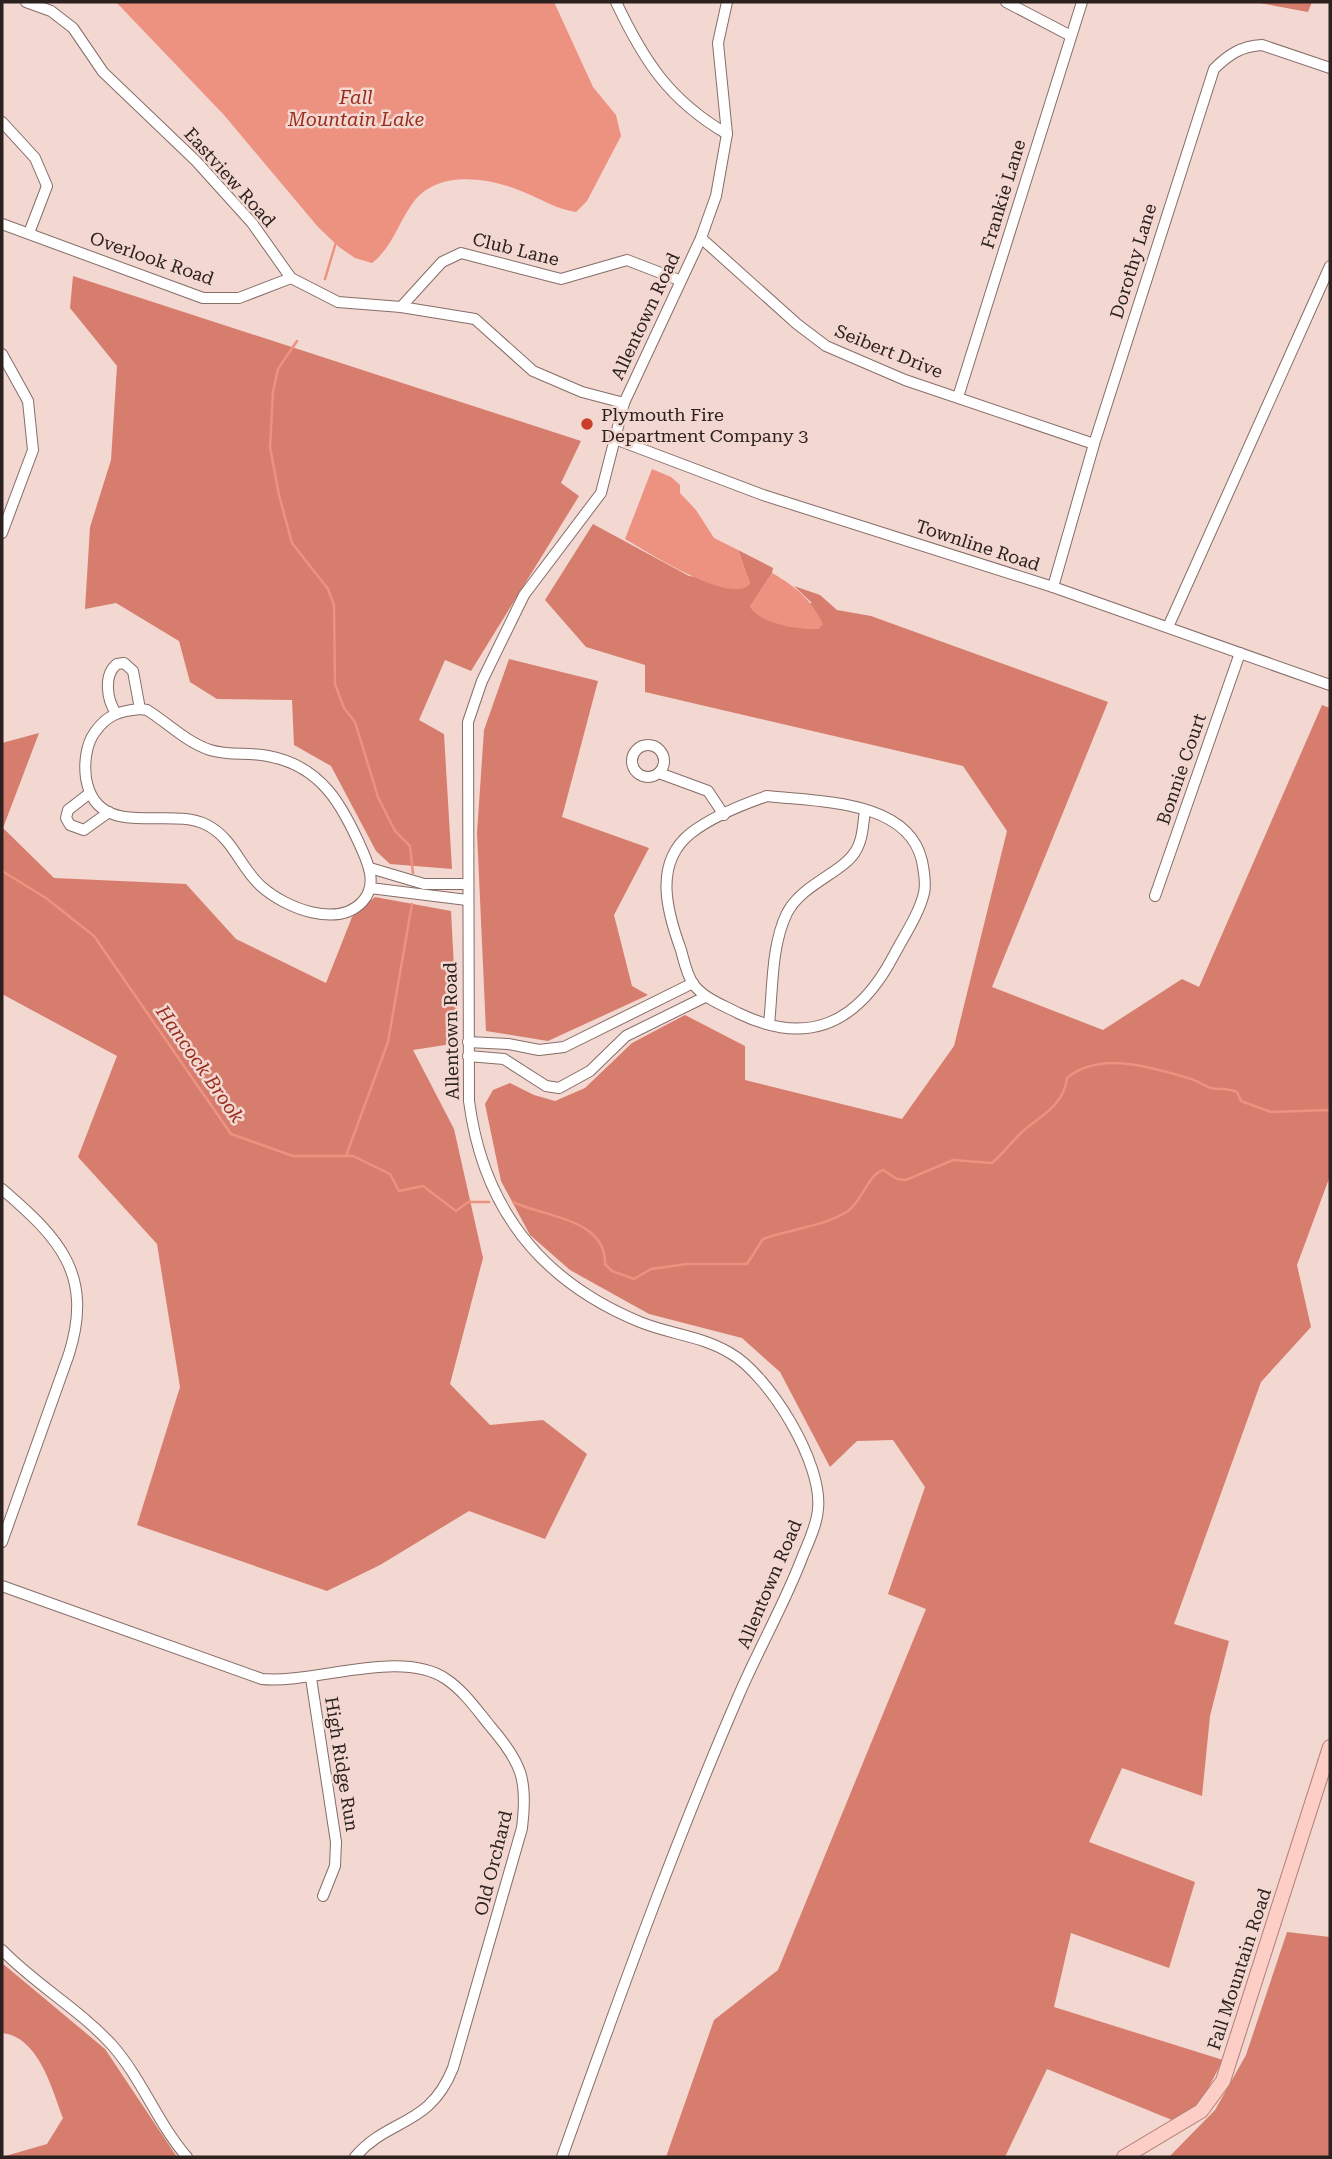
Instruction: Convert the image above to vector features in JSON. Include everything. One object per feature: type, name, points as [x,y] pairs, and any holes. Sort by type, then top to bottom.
[{"type":"main road","name":"Fall Mountain Road","points":[[1124,2157],[1201,2110],[1223,2081],[1330,1746]]},
{"type":"street","name":"Eastview Road","points":[[26,2],[51,11],[73,28],[103,72],[196,161],[252,223],[291,278],[338,302],[401,307],[475,318],[533,371],[582,392],[624,403]]},
{"type":"street","points":[[616,2],[639,50],[660,80],[702,119],[727,134]]},
{"type":"street","name":"Allentown Road","points":[[562,2157],[706,1774],[739,1695],[792,1585],[818,1508],[815,1478],[796,1433],[768,1387],[748,1364],[718,1346],[622,1314],[565,1279],[524,1242],[499,1199],[479,1148],[468,1101],[468,722],[482,681],[524,594],[601,493],[624,403],[679,280],[701,238],[716,196],[727,134],[719,43],[727,2]]},
{"type":"street","points":[[1006,2],[1072,36]]},
{"type":"street","name":"Frankie Lane","points":[[958,397],[1082,2]]},
{"type":"street","name":"Dorothy Lane","points":[[1053,587],[1094,444],[1214,69],[1228,54],[1262,45],[1330,68]]},
{"type":"street","points":[[2,122],[35,158],[47,186],[29,233]]},
{"type":"street","name":"Overlook Road","points":[[2,224],[203,298],[239,298],[291,278]]},
{"type":"street","name":"Seibert Drive","points":[[701,238],[797,324],[826,346],[895,376],[1094,444]]},
{"type":"street","name":"Club Lane","points":[[401,307],[442,262],[461,253],[561,279],[627,260],[679,280]]},
{"type":"street","points":[[1168,627],[1330,266]]},
{"type":"street","points":[[2,354],[28,401],[33,450],[2,533]]},
{"type":"street","name":"Townline Road","points":[[615,439],[763,495],[1053,587],[1330,685]]},
{"type":"street","name":"Bonnie Court","points":[[1155,896],[1240,653]]},
{"type":"street","points":[[116,713],[108,689],[109,674],[117,664],[124,663],[134,671],[140,709]]},
{"type":"street","points":[[147,710],[207,749],[268,756],[316,776],[347,813],[370,868],[370,888],[361,903],[343,915],[301,909],[260,885],[231,843],[206,824],[177,817],[127,819],[109,812],[90,793],[86,756],[92,735],[104,720],[116,713],[147,710]]},
{"type":"street","points":[[659,773],[708,791],[723,815]]},
{"type":"street","points":[[90,793],[68,810],[66,818],[70,825],[84,830],[109,812]]},
{"type":"street","points":[[767,796],[865,810],[882,815],[898,825],[919,850],[924,893],[909,928],[872,992],[849,1014],[828,1023],[808,1027],[757,1021],[705,997],[692,983],[667,912],[667,874],[673,857],[690,834],[723,815],[767,796]]},
{"type":"street","points":[[769,1024],[778,936],[788,911],[819,880],[849,860],[860,843],[865,810]]},
{"type":"street","points":[[370,868],[424,884],[467,884]]},
{"type":"street","points":[[370,888],[467,900]]},
{"type":"street","points":[[468,1042],[508,1044],[539,1050],[564,1047],[692,983]]},
{"type":"street","points":[[468,1056],[504,1059],[546,1086],[559,1088],[590,1071],[626,1036],[705,997]]},
{"type":"street","points":[[2,1189],[57,1242],[69,1265],[78,1299],[76,1331],[69,1354],[2,1542]]},
{"type":"street","name":"Old Orchard","points":[[2,1586],[262,1679],[284,1681],[394,1666],[423,1670],[444,1678],[463,1693],[509,1748],[522,1774],[527,1796],[522,1828],[505,1894],[446,2087],[421,2115],[367,2143],[355,2157]]},
{"type":"street","name":"High Ridge Run","points":[[312,1678],[336,1842],[335,1866],[323,1896]]},
{"type":"street","points":[[2,1951],[87,2020],[115,2048],[174,2142],[187,2157]]},
{"type":"shaded area","points":[[1254,2],[1312,2],[1308,12]]},
{"type":"shaded area","points":[[73,276],[581,441],[561,483],[579,496],[471,671],[445,660],[419,720],[444,734],[452,869],[390,864],[376,851],[331,766],[294,745],[292,700],[217,699],[190,682],[179,641],[116,603],[85,609],[90,527],[111,460],[117,366],[70,308]]},
{"type":"shaded area","points":[[593,524],[689,576],[750,584],[738,550],[773,568],[750,607],[812,603],[794,586],[820,595],[837,610],[871,616],[1108,702],[992,987],[1103,1030],[1182,979],[1199,987],[1322,705],[1330,708],[1330,1176],[1297,1265],[1311,1327],[1261,1382],[1174,1624],[1229,1641],[1210,1716],[1202,1796],[1122,1768],[1089,1842],[1195,1882],[1169,1968],[1071,1933],[1054,2007],[1223,2060],[1200,2104],[1172,2120],[1047,2069],[1005,2157],[666,2157],[714,2020],[778,1970],[926,1609],[888,1594],[925,1487],[893,1440],[857,1441],[830,1467],[780,1372],[742,1338],[649,1314],[570,1270],[530,1235],[501,1181],[485,1104],[493,1090],[510,1083],[534,1095],[555,1101],[585,1088],[632,1043],[685,1015],[745,1046],[745,1080],[902,1119],[954,1046],[1007,831],[963,766],[645,692],[645,665],[586,647],[545,600]]},
{"type":"shaded area","points":[[509,659],[598,681],[562,817],[649,848],[614,915],[632,986],[648,995],[548,1041],[486,1031],[477,833],[484,730]]},
{"type":"shaded area","points":[[39,733],[3,828],[54,878],[186,884],[236,939],[326,983],[352,917],[375,897],[451,911],[458,1043],[413,1050],[454,1129],[483,1258],[450,1384],[490,1425],[543,1420],[587,1454],[545,1539],[469,1511],[380,1565],[327,1591],[137,1525],[180,1387],[157,1244],[78,1157],[117,1056],[2,994],[2,743]]},
{"type":"shaded area","points":[[1287,1932],[1330,1937],[1330,2157],[1169,2157],[1215,2110],[1246,2055]]},
{"type":"shaded area","points":[[2,1963],[105,2049],[177,2157],[2,2157],[47,2144],[63,2118],[49,2079],[35,2054],[15,2037],[2,2033]]},
{"type":"water","name":"Fall Mountain Lake","points":[[116,2],[554,2],[593,87],[616,115],[621,136],[587,201],[576,212],[556,207],[498,183],[453,180],[426,190],[415,200],[391,241],[372,263],[355,258],[318,227],[224,115]]},
{"type":"water","points":[[652,469],[671,477],[680,485],[680,493],[696,510],[714,538],[738,550],[750,584],[740,589],[708,583],[625,539]]},
{"type":"water","points":[[772,573],[796,589],[808,601],[823,624],[819,629],[801,629],[772,622],[750,607]]},
{"type":"waterway","points":[[325,279],[336,242]]},
{"type":"waterway","points":[[297,341],[278,369],[273,392],[270,447],[279,495],[292,543],[328,589],[334,605],[335,684],[344,708],[355,722],[378,797],[395,831],[410,846],[413,873]]},
{"type":"waterway","name":"Hancock Brook","points":[[2,871],[46,898],[94,936],[231,1134],[293,1156],[353,1156],[390,1174],[399,1191],[423,1186],[456,1211],[468,1202],[489,1202]]},
{"type":"waterway","points":[[346,1156],[388,1042],[412,904]]},
{"type":"waterway","name":"Hancock Brook","points":[[513,1202],[585,1228],[603,1249],[605,1264],[612,1271],[634,1279],[651,1269],[687,1264],[747,1264],[763,1239],[817,1224],[848,1211],[858,1201],[873,1177],[883,1170],[897,1179],[906,1180],[953,1160],[992,1163],[1023,1131],[1057,1102],[1067,1078],[1096,1065],[1128,1064],[1161,1070],[1211,1088],[1237,1092],[1241,1101],[1271,1112],[1330,1110]]},
{"type":"place","name":"Plymouth Fire Department Company 3","points":[[587,424]]}]
